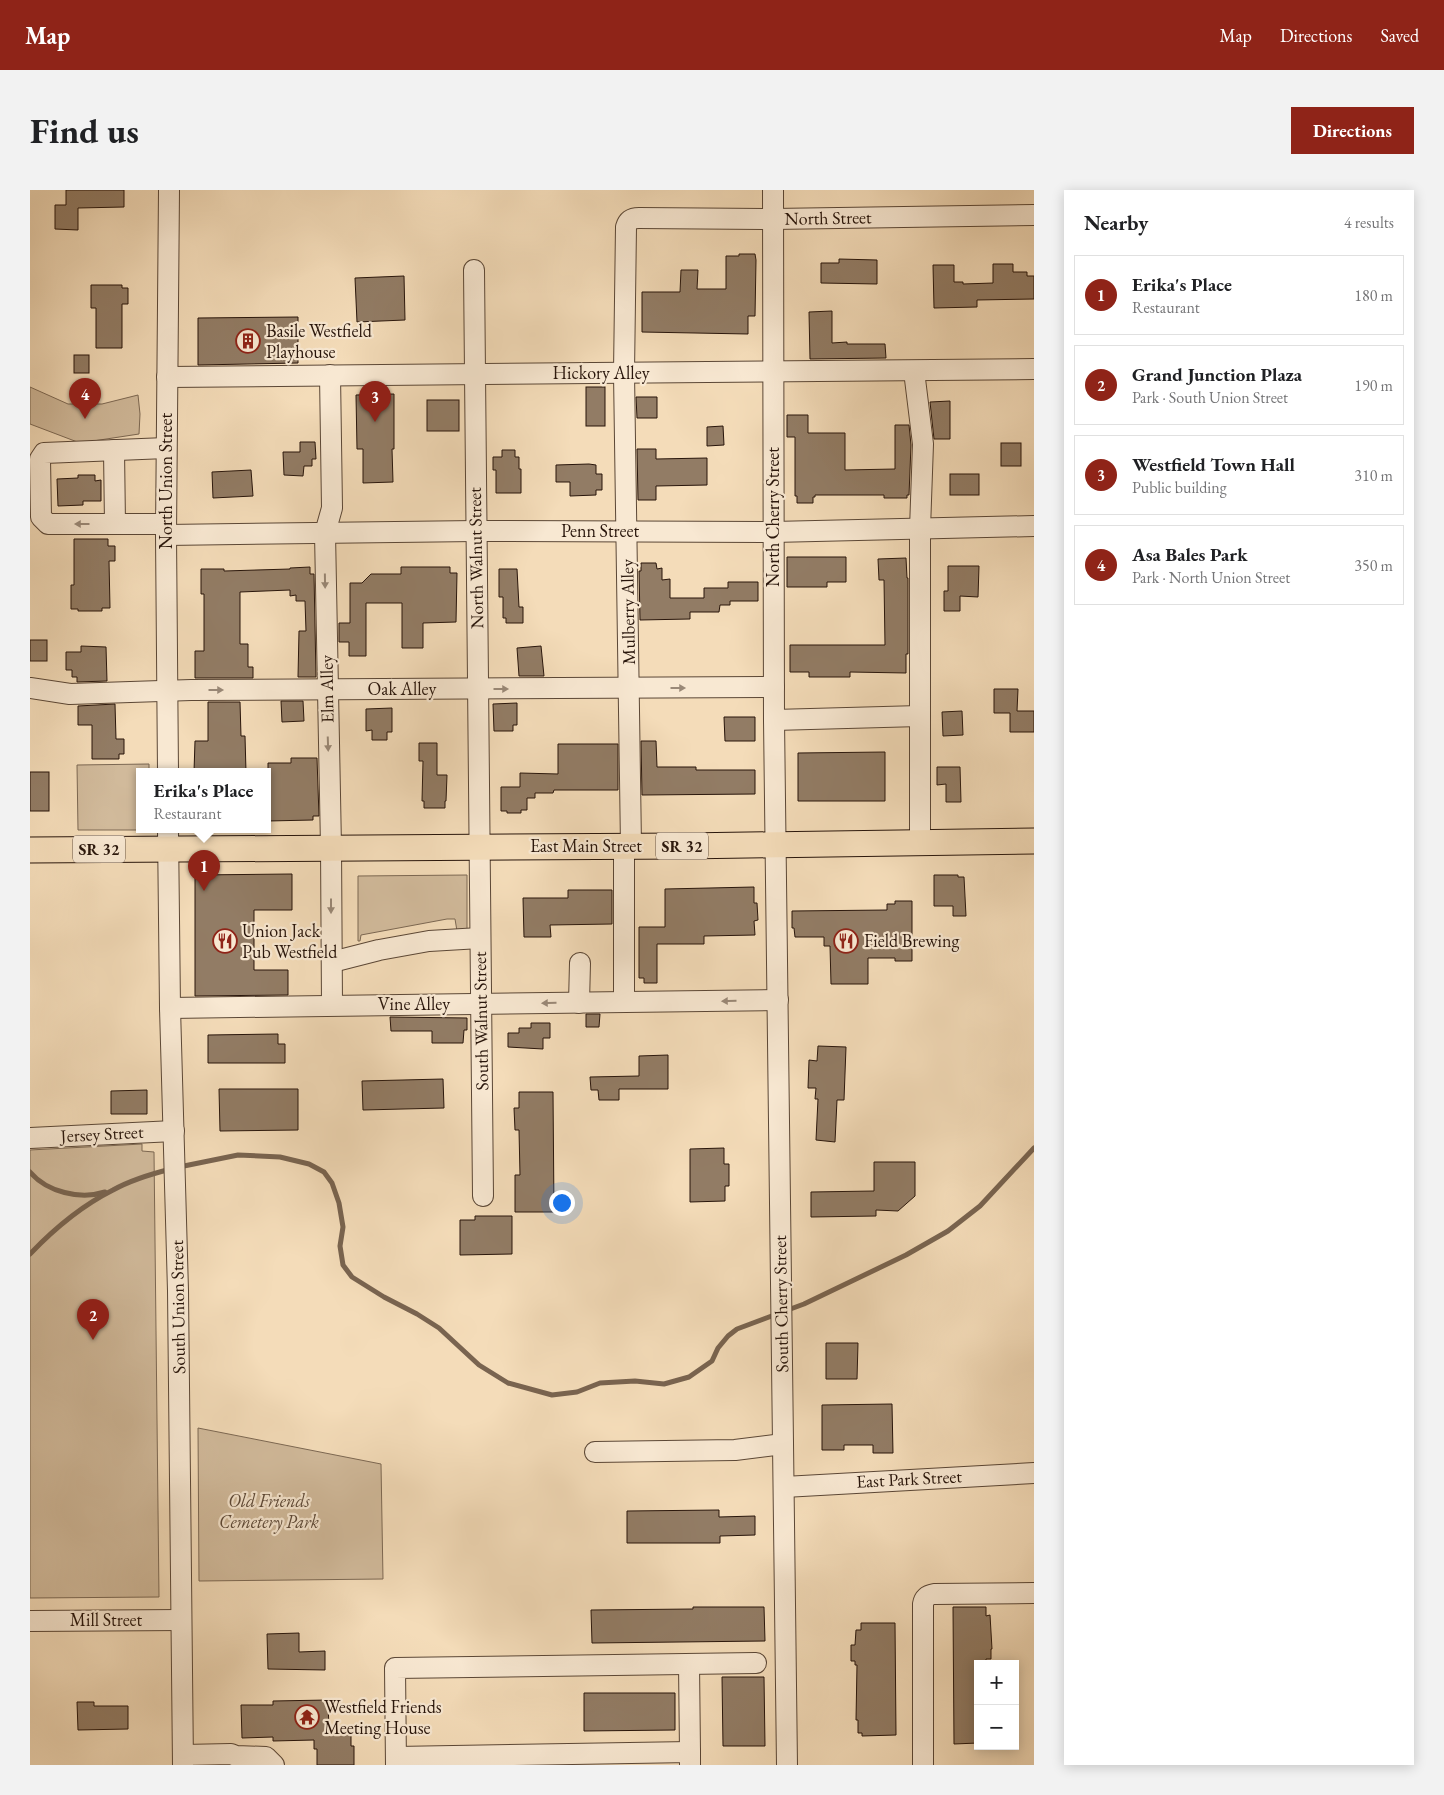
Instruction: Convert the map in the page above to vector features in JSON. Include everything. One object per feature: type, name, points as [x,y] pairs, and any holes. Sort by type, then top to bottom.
[{"type":"main road","name":"East Main Street","points":[[169,839],[331,847],[627,846],[1034,841]]},
{"type":"main road","name":"SR 32","points":[[30,850],[169,839]]},
{"type":"street","name":"North Union Street","points":[[168,768],[166,448],[169,190]]},
{"type":"street","name":"North Cherry Street","points":[[773,190],[773,532],[776,843]]},
{"type":"street","name":"North Street","points":[[626,227],[630,220],[634,218],[773,219],[1034,215]]},
{"type":"street","name":"Mulberry Alley","points":[[624,1002],[629,688],[624,373],[626,227]]},
{"type":"street","name":"North Walnut Street","points":[[474,270],[479,846]]},
{"type":"street","name":"Hickory Alley","points":[[167,377],[1034,369]]},
{"type":"street","points":[[914,371],[923,444],[920,529],[920,842]]},
{"type":"street","name":"Elm Alley","points":[[330,375],[332,508],[325,533],[332,1004]]},
{"type":"street","points":[[115,524],[114,450],[166,448]]},
{"type":"street","name":"Penn Street","points":[[114,450],[44,453],[40,459],[41,517],[48,524],[115,524],[166,530],[325,533],[476,531],[773,532],[1034,526]]},
{"type":"street","name":"Oak Alley","points":[[30,688],[70,694],[167,690],[774,687]]},
{"type":"street","points":[[774,720],[920,716]]},
{"type":"street","name":"South Union Street","points":[[169,839],[170,1008],[178,1291],[183,1760]]},
{"type":"street","name":"South Cherry Street","points":[[776,843],[787,1765]]},
{"type":"street","name":"South Walnut Street","points":[[479,846],[483,1196]]},
{"type":"street","points":[[332,962],[379,950],[429,941],[480,938]]},
{"type":"street","points":[[579,1002],[580,963]]},
{"type":"street","name":"Vine Alley","points":[[170,1008],[332,1004],[778,1000]]},
{"type":"street","name":"Jersey Street","points":[[30,1138],[174,1140]]},
{"type":"street","points":[[595,1452],[735,1450],[783,1444]]},
{"type":"street","name":"East Park Street","points":[[784,1487],[1034,1473]]},
{"type":"street","points":[[923,1765],[923,1604],[925,1599],[930,1594],[1034,1593]]},
{"type":"street","name":"Mill Street","points":[[30,1621],[182,1620]]},
{"type":"street","points":[[689,1664],[690,1758],[396,1761],[396,1668],[756,1663]]},
{"type":"street","points":[[183,1760],[232,1754],[237,1761],[266,1757],[274,1765]]},
{"type":"green space","points":[[30,387],[68,404],[102,404],[138,395],[140,414],[139,434],[80,443],[30,424]]},
{"type":"green space","points":[[149,764],[149,768],[136,768],[136,830],[78,830],[77,765]]},
{"type":"green space","points":[[467,875],[467,931],[457,931],[455,919],[447,919],[361,935],[360,941],[358,941],[358,876]]},
{"type":"green space","points":[[142,1144],[142,1151],[154,1152],[159,1597],[30,1598],[30,1150]]},
{"type":"green space","name":"Old Friends Cemetery Park","points":[[198,1428],[381,1464],[383,1579],[199,1581]]},
{"type":"building","points":[[66,190],[124,190],[124,207],[78,208],[78,230],[55,229],[55,205],[66,205]]},
{"type":"building","points":[[739,254],[755,254],[756,260],[755,316],[748,316],[748,334],[642,332],[642,292],[680,292],[681,270],[698,270],[697,289],[726,289],[726,256],[739,256]]},
{"type":"building","points":[[839,259],[877,260],[877,284],[821,283],[821,263],[839,263]]},
{"type":"building","points":[[993,264],[1013,264],[1013,272],[1027,272],[1027,276],[1034,276],[1034,299],[977,300],[977,307],[934,308],[933,265],[954,265],[954,282],[963,282],[963,284],[993,283]]},
{"type":"building","points":[[404,276],[405,320],[357,322],[355,278]]},
{"type":"building","points":[[91,285],[122,285],[122,288],[128,288],[128,304],[122,304],[122,348],[96,348],[96,308],[91,308]]},
{"type":"building","points":[[832,311],[832,343],[885,344],[886,358],[810,359],[809,312]]},
{"type":"building","name":"Basile Westfield Playhouse","points":[[298,317],[298,363],[198,365],[198,318]]},
{"type":"building","points":[[74,355],[89,355],[89,373],[74,373]]},
{"type":"building","points":[[586,387],[605,387],[605,426],[586,426]]},
{"type":"building","points":[[394,394],[393,482],[363,483],[363,449],[357,449],[356,395]]},
{"type":"building","points":[[636,397],[657,397],[657,418],[637,418]]},
{"type":"building","points":[[427,400],[459,400],[459,431],[427,431]]},
{"type":"building","points":[[950,401],[950,439],[934,439],[930,402]]},
{"type":"building","points":[[787,415],[808,415],[808,433],[845,433],[845,470],[895,469],[895,425],[909,425],[911,445],[909,495],[907,495],[907,498],[884,498],[884,495],[815,495],[813,503],[797,503],[797,496],[795,496],[795,437],[787,437]]},
{"type":"building","points":[[723,426],[724,445],[707,446],[707,427]]},
{"type":"building","points":[[300,442],[315,442],[316,459],[312,459],[312,466],[304,466],[303,476],[284,475],[283,452],[300,452]]},
{"type":"building","points":[[1001,443],[1021,443],[1021,466],[1001,466]]},
{"type":"building","points":[[637,449],[656,449],[656,459],[707,458],[707,485],[656,486],[656,500],[638,500]]},
{"type":"building","points":[[502,450],[515,450],[515,457],[519,457],[521,493],[496,493],[496,470],[493,470],[493,457],[502,457]]},
{"type":"building","points":[[556,465],[596,465],[596,474],[602,474],[602,490],[596,490],[596,495],[570,496],[570,482],[556,482]]},
{"type":"building","points":[[251,470],[253,496],[213,498],[212,472]]},
{"type":"building","points":[[950,474],[979,474],[979,495],[950,495]]},
{"type":"building","points":[[78,475],[95,475],[95,481],[101,480],[101,501],[83,501],[83,505],[58,506],[57,479],[78,478]]},
{"type":"building","points":[[74,539],[108,539],[108,546],[115,546],[115,561],[109,561],[110,608],[102,608],[102,611],[78,611],[78,609],[71,609],[71,585],[74,585]]},
{"type":"building","points":[[787,557],[846,557],[846,582],[827,582],[827,587],[787,587]]},
{"type":"building","points":[[906,558],[908,578],[908,654],[906,654],[906,673],[850,672],[850,677],[809,677],[809,672],[790,672],[790,645],[885,645],[884,580],[879,580],[878,559]]},
{"type":"building","points":[[641,563],[656,563],[657,569],[662,568],[662,580],[670,579],[670,598],[704,598],[704,588],[728,588],[728,582],[758,582],[758,601],[730,601],[730,605],[720,605],[719,612],[690,612],[690,619],[640,620],[639,571],[641,571]]},
{"type":"building","points":[[948,566],[979,566],[978,597],[960,596],[960,611],[944,611],[944,591],[948,591]]},
{"type":"building","points":[[310,567],[310,574],[314,574],[316,677],[298,677],[299,631],[306,631],[305,601],[296,601],[296,595],[290,596],[290,590],[240,592],[240,644],[248,644],[248,667],[253,667],[253,678],[195,678],[195,651],[204,651],[204,594],[201,594],[201,569],[224,569],[224,571]]},
{"type":"building","points":[[401,567],[450,567],[450,573],[457,573],[456,622],[423,623],[423,648],[402,648],[402,603],[366,603],[366,656],[349,656],[349,642],[339,642],[339,623],[350,623],[350,583],[362,583],[371,574],[401,574]]},
{"type":"building","points":[[499,569],[517,569],[519,607],[523,607],[523,623],[506,623],[506,618],[503,618],[503,597],[499,597]]},
{"type":"building","points":[[30,640],[47,640],[47,661],[30,661]]},
{"type":"building","points":[[81,646],[106,647],[107,681],[77,682],[77,677],[72,677],[72,670],[66,670],[66,652],[81,652]]},
{"type":"building","points":[[541,646],[544,676],[519,676],[517,648]]},
{"type":"building","points":[[994,689],[1018,689],[1017,711],[1034,711],[1034,732],[1010,732],[1010,713],[994,713]]},
{"type":"building","points":[[281,701],[303,701],[304,721],[282,722]]},
{"type":"building","points":[[208,702],[240,702],[241,736],[245,736],[246,768],[194,768],[195,741],[208,741]]},
{"type":"building","points":[[517,703],[517,725],[513,725],[513,731],[494,731],[493,704]]},
{"type":"building","points":[[115,704],[116,739],[124,739],[124,754],[119,754],[119,759],[92,759],[92,725],[78,725],[78,706]]},
{"type":"building","points":[[392,708],[392,732],[387,732],[387,740],[372,740],[372,730],[366,731],[366,709]]},
{"type":"building","points":[[962,711],[963,735],[943,736],[942,712]]},
{"type":"building","points":[[724,717],[755,717],[755,741],[725,741]]},
{"type":"building","points":[[641,741],[656,741],[657,767],[696,767],[696,770],[755,770],[755,794],[642,795]]},
{"type":"building","points":[[419,743],[437,743],[437,775],[447,775],[445,808],[424,808],[424,801],[422,801],[423,761],[419,761]]},
{"type":"building","points":[[558,744],[618,744],[618,790],[554,790],[553,793],[535,793],[535,798],[527,798],[527,810],[521,810],[521,813],[501,811],[501,787],[520,787],[520,773],[558,774]]},
{"type":"building","points":[[885,752],[885,801],[798,801],[798,753]]},
{"type":"building","points":[[291,758],[317,758],[319,816],[313,816],[313,820],[271,821],[271,768],[268,768],[268,763],[291,763]]},
{"type":"building","points":[[937,767],[960,767],[961,802],[946,802],[946,784],[937,785]]},
{"type":"building","points":[[30,772],[49,772],[49,811],[30,811]]},
{"type":"building","points":[[292,874],[292,910],[254,910],[254,970],[288,970],[288,995],[195,996],[195,875]]},
{"type":"building","points":[[934,875],[958,875],[958,877],[964,877],[966,916],[953,916],[953,906],[934,906]]},
{"type":"building","points":[[754,887],[754,903],[757,903],[758,920],[754,921],[755,935],[704,936],[704,944],[657,944],[657,983],[644,983],[644,978],[639,978],[639,927],[665,927],[665,889]]},
{"type":"building","points":[[568,890],[612,890],[612,924],[550,925],[551,937],[524,937],[523,898],[568,898]]},
{"type":"building","name":"Field Brewing","points":[[895,901],[912,901],[912,961],[895,961],[895,958],[868,958],[868,984],[831,984],[830,946],[824,946],[824,937],[795,937],[794,928],[792,928],[792,911],[887,910],[887,904],[895,904]]},
{"type":"building","points":[[586,1014],[600,1014],[599,1027],[586,1027]]},
{"type":"building","points":[[390,1017],[467,1018],[467,1030],[464,1030],[463,1043],[432,1043],[432,1031],[391,1031]]},
{"type":"building","points":[[531,1023],[550,1023],[550,1038],[543,1038],[543,1049],[508,1047],[508,1033],[519,1033],[519,1028],[531,1028]]},
{"type":"building","points":[[278,1034],[278,1044],[285,1044],[285,1063],[208,1063],[208,1035]]},
{"type":"building","points":[[818,1046],[846,1047],[844,1100],[837,1100],[835,1142],[816,1140],[818,1099],[815,1099],[816,1088],[808,1088],[809,1060],[817,1061]]},
{"type":"building","points":[[668,1055],[668,1089],[619,1089],[619,1100],[599,1100],[598,1090],[591,1090],[590,1077],[639,1076],[639,1056]]},
{"type":"building","points":[[443,1079],[444,1108],[363,1110],[362,1081]]},
{"type":"building","points":[[219,1089],[298,1089],[298,1130],[220,1131]]},
{"type":"building","points":[[147,1090],[147,1114],[111,1114],[111,1091]]},
{"type":"building","points":[[519,1092],[553,1092],[554,1212],[515,1212],[515,1175],[520,1175],[519,1130],[515,1130],[514,1108],[519,1108]]},
{"type":"building","points":[[724,1148],[724,1164],[729,1164],[729,1186],[725,1186],[725,1201],[690,1202],[690,1149]]},
{"type":"building","points":[[874,1162],[915,1162],[915,1196],[898,1211],[876,1210],[876,1216],[811,1217],[811,1192],[874,1191]]},
{"type":"building","points":[[475,1216],[512,1216],[512,1254],[460,1255],[460,1220],[475,1220]]},
{"type":"building","points":[[826,1343],[858,1343],[857,1379],[826,1379]]},
{"type":"building","points":[[892,1404],[893,1453],[873,1453],[873,1445],[844,1445],[844,1450],[822,1450],[822,1405]]},
{"type":"building","points":[[719,1510],[719,1517],[755,1516],[755,1535],[720,1536],[720,1543],[627,1543],[627,1511]]},
{"type":"building","points":[[693,1607],[764,1607],[765,1641],[592,1643],[591,1610],[693,1609]]},
{"type":"building","points":[[953,1607],[986,1607],[986,1616],[990,1615],[992,1649],[991,1659],[974,1660],[974,1743],[954,1744]]},
{"type":"building","points":[[861,1623],[895,1623],[896,1735],[862,1736],[862,1733],[858,1733],[858,1720],[856,1720],[857,1665],[855,1665],[855,1661],[851,1661],[851,1645],[855,1645],[856,1630],[861,1630]]},
{"type":"building","points":[[299,1633],[299,1652],[325,1651],[325,1670],[268,1669],[267,1634]]},
{"type":"building","points":[[722,1677],[764,1677],[765,1746],[723,1746]]},
{"type":"building","points":[[584,1693],[675,1693],[675,1730],[584,1731]]},
{"type":"building","points":[[328,1700],[329,1731],[351,1731],[351,1746],[354,1746],[354,1765],[317,1765],[317,1749],[314,1749],[314,1740],[273,1741],[273,1737],[242,1738],[241,1705],[273,1705],[273,1701]]},
{"type":"building","points":[[77,1702],[94,1702],[94,1706],[128,1706],[128,1729],[78,1730]]},
{"type":"waterway","points":[[785,1311],[804,1304],[906,1255],[948,1231],[980,1206],[1034,1148]]},
{"type":"waterway","points":[[179,1167],[238,1155],[280,1157],[309,1164],[324,1172],[332,1183],[339,1203],[343,1227],[340,1246],[343,1265],[352,1277],[439,1328],[479,1365],[508,1383],[552,1395],[577,1392],[600,1383],[635,1381],[664,1384],[689,1377],[712,1361],[718,1348],[737,1329],[777,1314]]},
{"type":"waterway","points":[[30,1254],[69,1219],[102,1196],[134,1180],[171,1169]]},
{"type":"waterway","points":[[30,1172],[45,1185],[64,1192],[85,1195],[105,1192]]},
{"type":"place","name":"Basile Westfield Playhouse","points":[[248,341]]},
{"type":"place","name":"Asa Bales Park","points":[[85,419]]},
{"type":"place","name":"Westfield Town Hall","points":[[375,422]]},
{"type":"place","name":"Erika's Place","points":[[204,891]]},
{"type":"place","name":"Union Jack Pub Westfield","points":[[225,941]]},
{"type":"place","name":"Field Brewing","points":[[846,941]]},
{"type":"place","name":"Grand Junction Plaza","points":[[93,1340]]},
{"type":"place","name":"Westfield Friends Meeting House","points":[[307,1717]]}]
